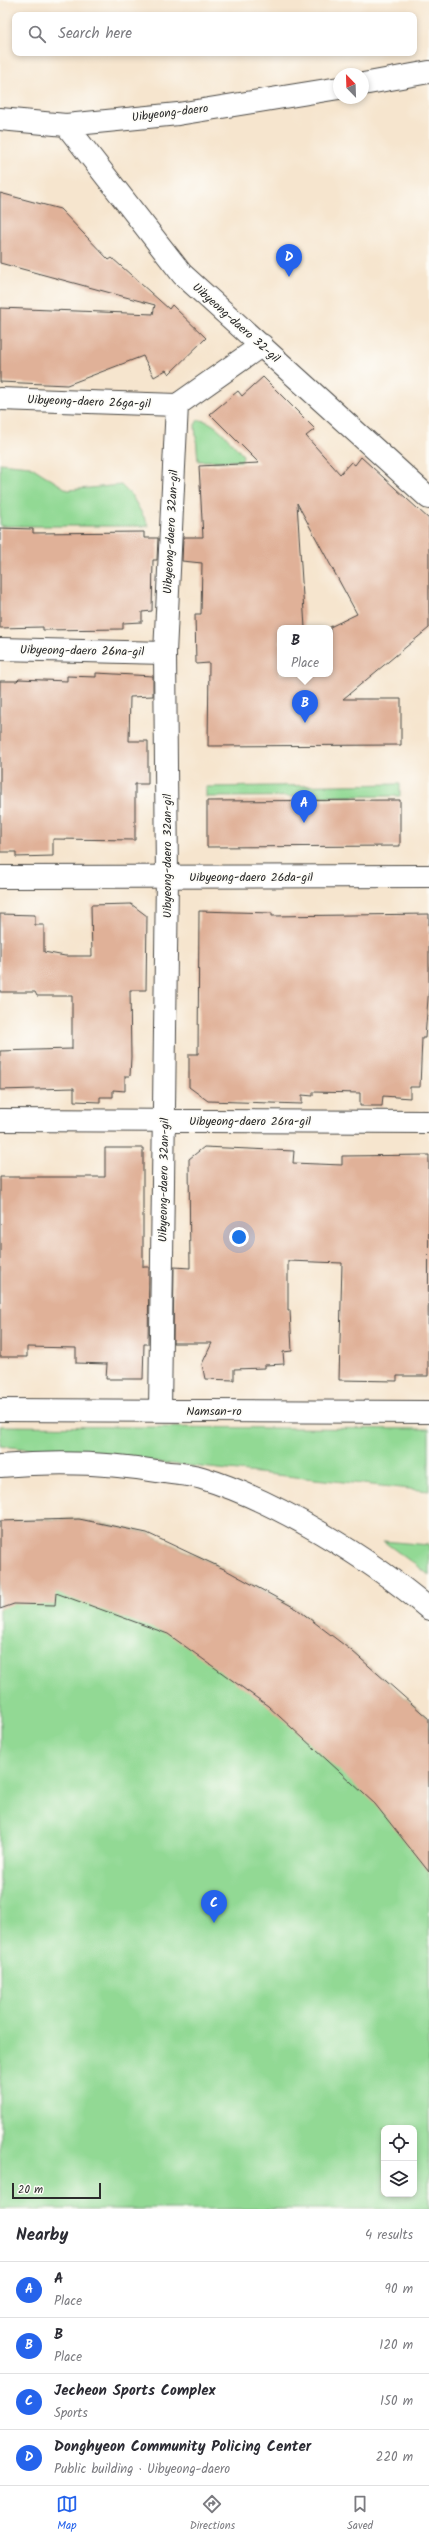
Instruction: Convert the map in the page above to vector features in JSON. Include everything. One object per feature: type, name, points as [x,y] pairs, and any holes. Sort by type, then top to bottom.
[{"type":"street","points":[[369,83],[429,72]]},
{"type":"street","name":"Uibyeong-daero","points":[[0,119],[66,125],[178,114],[333,89]]},
{"type":"street","name":"Uibyeong-daero 32-gil","points":[[66,125],[182,274],[429,498]]},
{"type":"street","points":[[178,405],[262,345]]},
{"type":"street","name":"Uibyeong-daero 26ga-gil","points":[[0,399],[178,405]]},
{"type":"street","name":"Uibyeong-daero 32an-gil","points":[[160,1411],[166,1121],[167,878],[165,653],[178,405]]},
{"type":"street","name":"Uibyeong-daero 26na-gil","points":[[0,649],[165,653]]},
{"type":"street","name":"Uibyeong-daero 26da-gil","points":[[0,877],[167,878],[429,876]]},
{"type":"street","name":"Uibyeong-daero 26ra-gil","points":[[0,1120],[429,1122]]},
{"type":"street","name":"Namsan-ro","points":[[0,1410],[429,1412]]},
{"type":"street","points":[[0,1466],[47,1462],[116,1464],[201,1478],[267,1504],[360,1556],[429,1609]]},
{"type":"green space","points":[[198,420],[211,423],[217,427],[243,455],[242,461],[198,461],[195,425]]},
{"type":"green space","points":[[0,463],[30,466],[68,490],[121,485],[132,496],[149,526],[0,526]]},
{"type":"green space","points":[[400,784],[400,796],[206,797],[206,787]]},
{"type":"green space","points":[[0,1426],[429,1429],[429,1491],[0,1446]]},
{"type":"green space","points":[[79,1519],[147,1533],[224,1569],[297,1609],[352,1651],[429,1719],[429,2209],[0,2209],[0,1523],[10,1521]]},
{"type":"green space","points":[[383,1541],[429,1545],[429,1575]]},
{"type":"building","points":[[0,193],[60,209],[109,260],[112,258],[169,309],[172,305],[206,338],[169,374],[166,370],[154,377],[143,356],[67,385],[0,382],[0,308],[153,314],[155,305],[0,263]]},
{"type":"building","points":[[263,377],[315,429],[306,436],[340,474],[351,462],[355,465],[361,457],[429,519],[429,628],[343,699],[401,699],[401,745],[208,746],[209,663],[196,664],[195,614],[201,614],[202,563],[182,561],[183,537],[203,537],[199,466],[259,463],[210,414],[238,391],[242,396]],"holes":[[[297,503],[357,614],[333,626],[333,677],[277,677],[277,625],[305,625]]]},
{"type":"building","points":[[0,528],[33,529],[33,533],[144,532],[144,538],[158,538],[157,560],[153,560],[152,611],[142,612],[142,622],[123,623],[123,629],[43,630],[43,627],[0,628]]},
{"type":"building","points":[[96,673],[153,676],[153,696],[130,697],[129,741],[148,741],[148,784],[135,784],[135,840],[53,839],[53,856],[16,857],[16,852],[0,852],[0,681],[17,681],[19,679],[67,681],[67,676],[96,677]]},
{"type":"building","points":[[400,800],[400,846],[207,847],[207,801]]},
{"type":"building","points":[[131,904],[147,916],[146,990],[130,990],[131,1057],[130,1076],[125,1076],[125,1091],[113,1090],[113,1097],[100,1097],[100,1102],[74,1101],[74,1088],[0,1090],[0,1051],[72,1049],[72,996],[37,996],[35,992],[0,992],[0,914],[35,915],[35,925],[44,925],[44,952],[65,956],[92,956],[91,905]]},
{"type":"building","points":[[199,911],[272,913],[272,916],[429,914],[429,986],[425,1038],[422,1038],[420,1087],[410,1087],[410,1098],[383,1096],[382,1106],[360,1106],[360,1093],[313,1092],[313,1096],[302,1095],[302,1104],[208,1101],[189,1087],[189,1054],[198,1054]]},
{"type":"building","points":[[204,1147],[294,1151],[293,1163],[342,1165],[342,1156],[429,1155],[428,1376],[397,1376],[397,1381],[339,1380],[342,1263],[288,1261],[288,1310],[290,1310],[292,1351],[283,1352],[284,1364],[265,1365],[265,1368],[234,1369],[234,1380],[205,1379],[202,1364],[212,1343],[173,1343],[174,1267],[190,1268],[189,1159]]},
{"type":"building","points":[[105,1148],[143,1148],[143,1267],[149,1267],[148,1344],[144,1344],[143,1379],[106,1379],[107,1364],[76,1363],[76,1348],[27,1347],[27,1357],[0,1357],[0,1177],[105,1177]]},
{"type":"building","points":[[79,1519],[147,1533],[224,1569],[297,1609],[352,1651],[429,1719],[429,1872],[375,1804],[268,1706],[168,1634],[56,1593],[55,1605],[14,1604],[0,1609],[0,1521]]},
{"type":"place","name":"Donghyeon Community Policing Center","points":[[289,277]]},
{"type":"place","name":"B","points":[[305,723]]},
{"type":"place","name":"A","points":[[304,823]]},
{"type":"place","name":"Jecheon Sports Complex","points":[[214,1923]]}]
